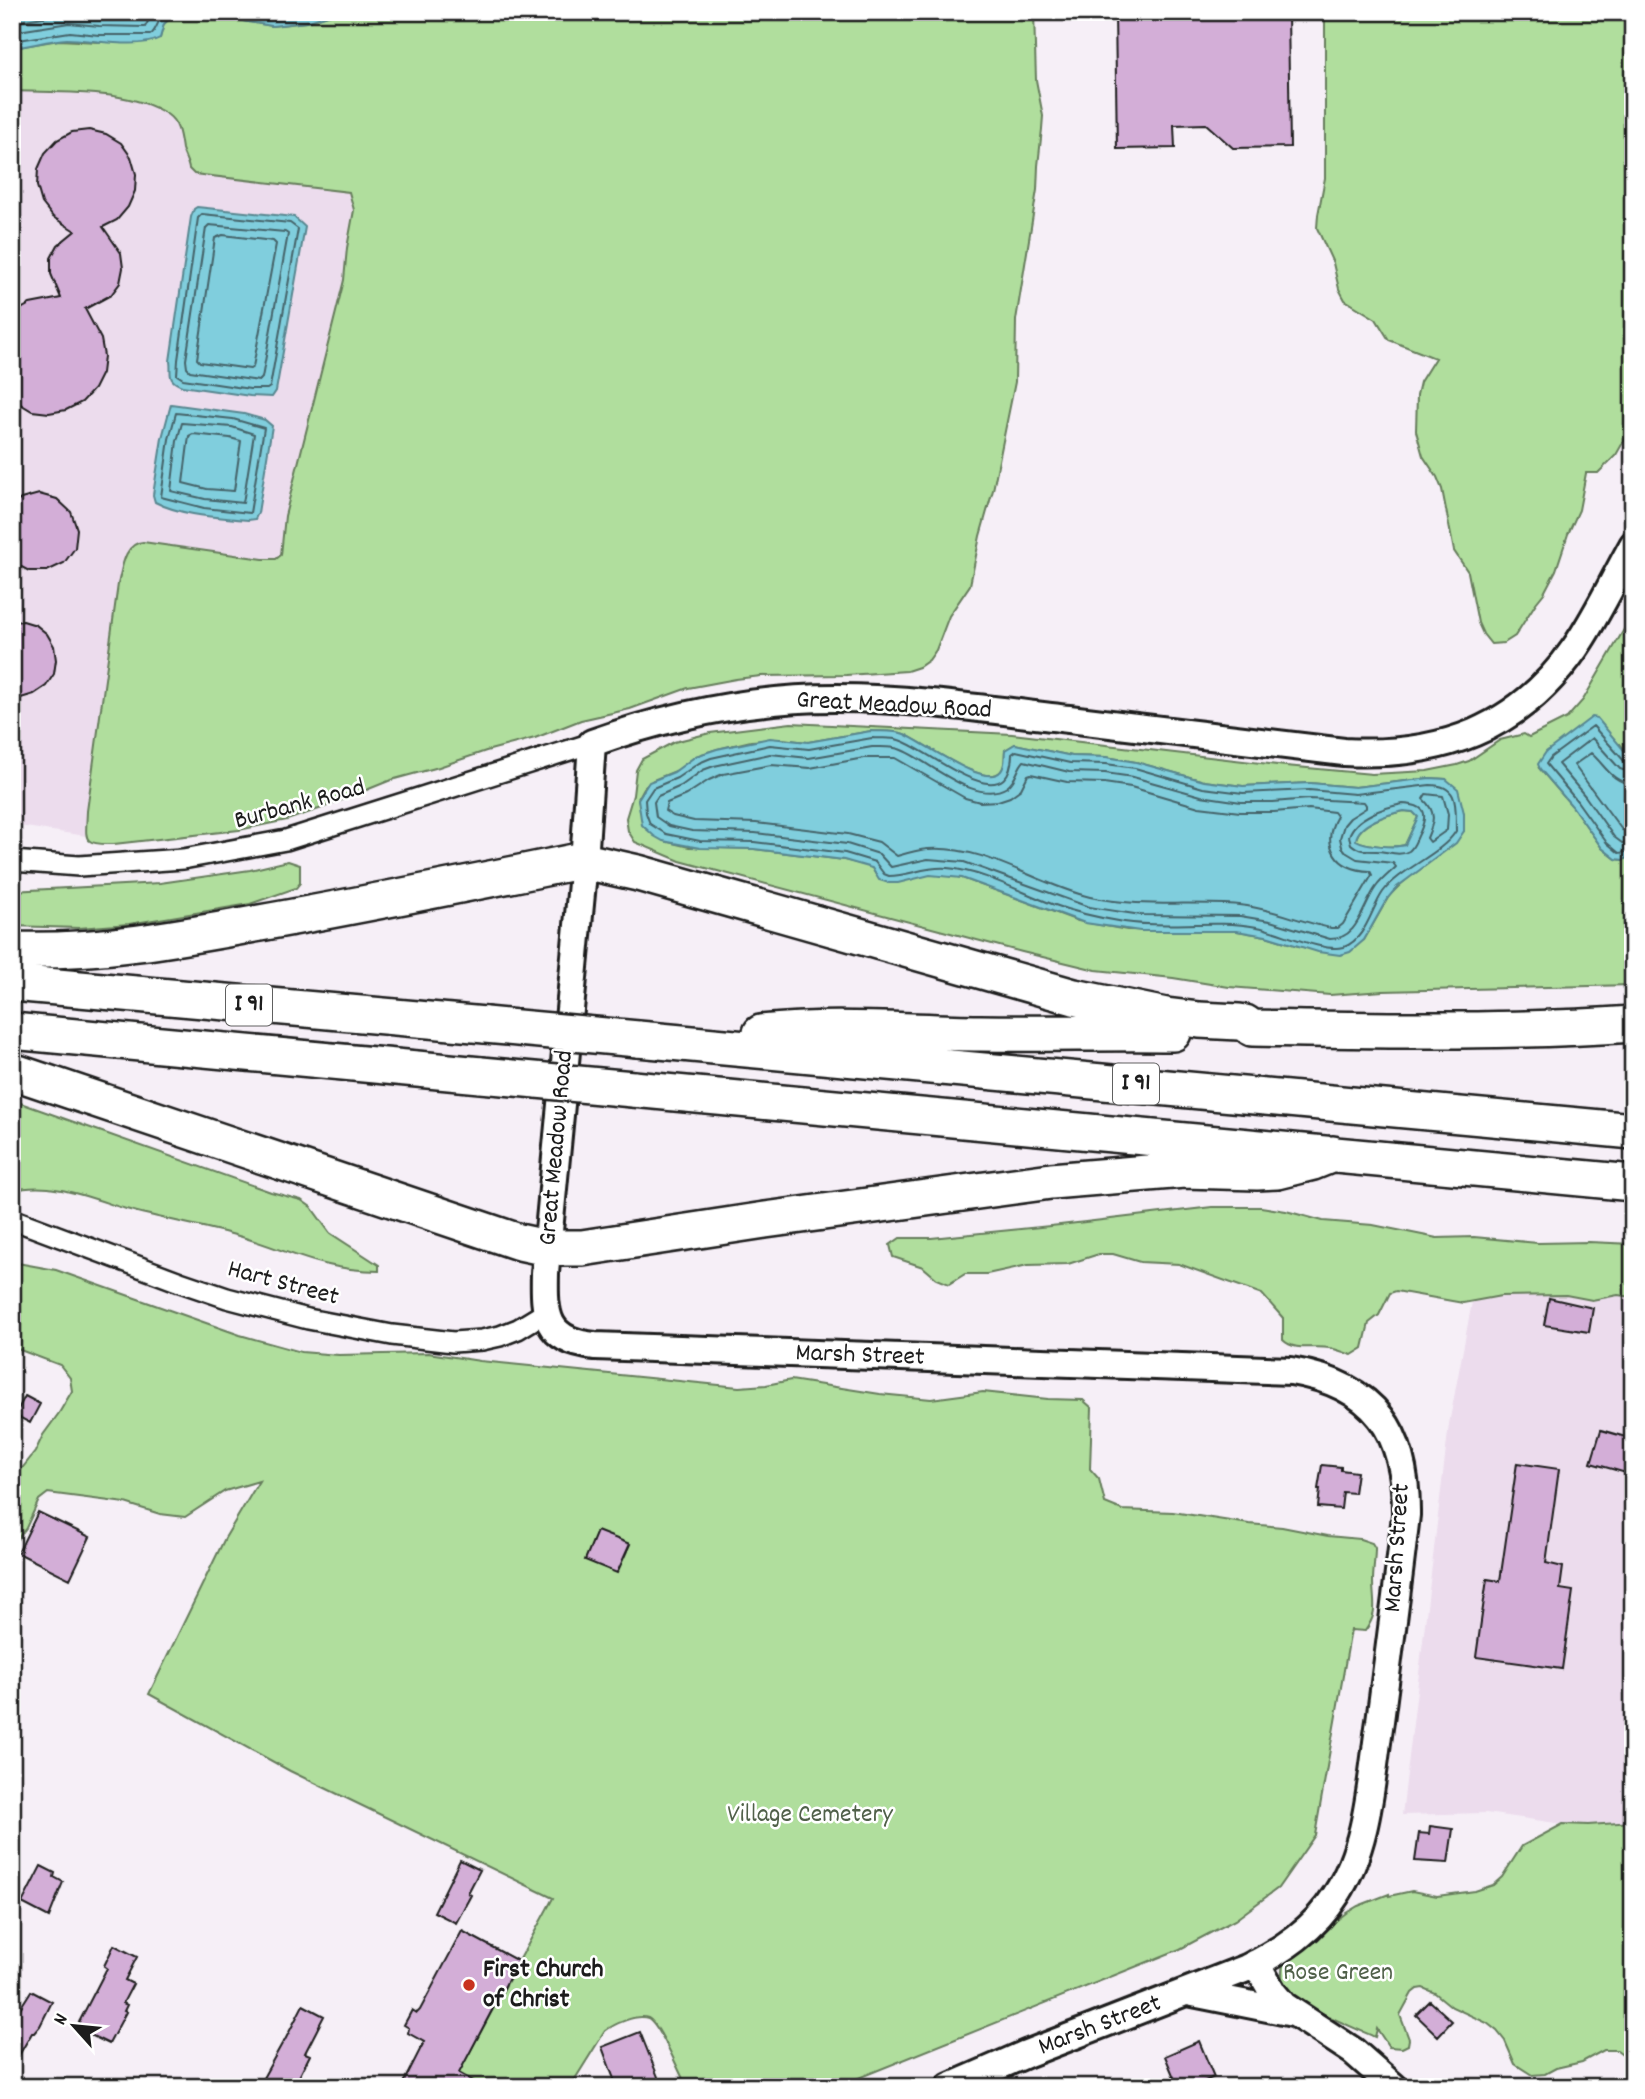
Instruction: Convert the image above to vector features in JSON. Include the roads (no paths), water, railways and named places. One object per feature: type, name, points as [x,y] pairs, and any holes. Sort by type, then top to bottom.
[{"type":"highway","points":[[12,950],[92,949],[180,938],[564,863],[584,862],[638,873],[1074,997],[1166,1016],[1239,1022],[1252,1028],[1504,1029],[1633,1024]]},
{"type":"highway","name":"I 91","points":[[12,983],[1633,1131]]},
{"type":"highway","points":[[709,1045],[758,1034],[810,1029],[1048,1034],[1234,1034],[1245,1033],[1252,1028]]},
{"type":"highway","name":"I 91","points":[[12,1031],[1633,1183]]},
{"type":"highway","points":[[12,1072],[519,1242],[547,1248],[589,1247],[1064,1179],[1170,1171],[1278,1171],[1333,1154]]},
{"type":"street","name":"Great Meadow Road","points":[[546,1312],[547,1248],[584,862],[592,743],[663,720],[705,712],[793,700],[837,698],[947,705],[1344,751],[1408,751],[1440,745],[1472,734],[1499,720],[1527,701],[1553,676],[1575,648],[1633,545]]},
{"type":"street","name":"Burbank Road","points":[[12,861],[79,866],[183,859],[286,840],[592,743]]},
{"type":"street","name":"Hart Street","points":[[12,1219],[180,1282],[228,1297],[308,1319],[392,1335],[453,1342],[482,1340],[509,1334],[546,1312]]},
{"type":"street","name":"Marsh Street","points":[[546,1312],[558,1333],[583,1345],[1266,1369],[1301,1373],[1342,1385],[1368,1404],[1386,1425],[1400,1455],[1406,1484],[1402,1561],[1364,1823],[1348,1874],[1330,1904],[1300,1935],[1255,1964],[950,2087]]},
{"type":"street","points":[[1255,1964],[1284,2006],[1353,2051],[1394,2087]]},
{"type":"street","points":[[1188,1992],[1278,2008],[1300,2016]]},
{"type":"water","points":[[12,12],[176,12],[164,24],[160,38],[151,41],[128,44],[67,39],[12,48]]},
{"type":"water","points":[[218,12],[360,12],[331,14],[306,22],[272,26],[243,21]]},
{"type":"water","points":[[197,207],[294,217],[305,227],[276,391],[272,397],[182,386],[172,379],[170,361],[191,217]]},
{"type":"water","points":[[171,404],[244,414],[265,420],[272,426],[255,519],[200,515],[155,502],[153,495],[162,438]]},
{"type":"water","points":[[1592,717],[1597,718],[1633,761],[1633,856],[1623,860],[1616,859],[1602,848],[1538,764],[1546,752]]},
{"type":"water","points":[[871,731],[896,732],[913,738],[968,769],[993,775],[1003,769],[1005,750],[1015,744],[1072,756],[1106,757],[1136,762],[1204,781],[1243,786],[1310,783],[1355,787],[1430,778],[1446,779],[1458,789],[1464,813],[1464,831],[1456,843],[1397,887],[1387,899],[1364,940],[1350,952],[1340,955],[1237,931],[1140,931],[1085,923],[962,878],[930,875],[889,883],[879,880],[872,868],[844,860],[754,849],[700,848],[663,841],[642,825],[638,799],[649,782],[674,772],[696,756],[770,738],[808,742]],"holes":[[[1404,811],[1413,812],[1418,817],[1405,845],[1380,846],[1356,840],[1362,829],[1375,820]]]},
{"type":"place","name":"First Church of Christ","points":[[469,1985]]},
{"type":"park label","name":"Village Cemetery","points":[[810,1815]]},
{"type":"park label","name":"Rose Green","points":[[1338,1973]]}]
